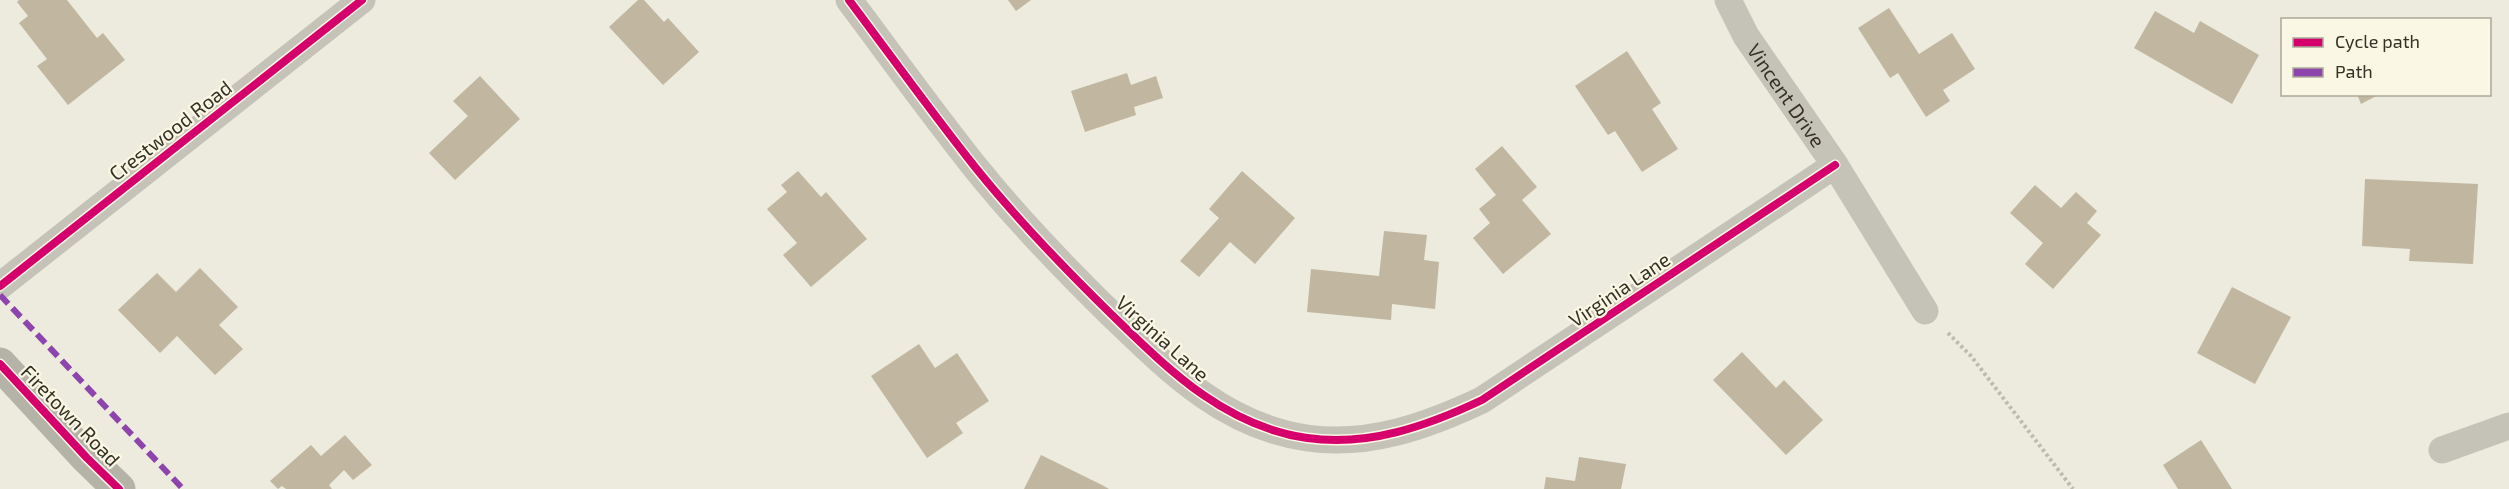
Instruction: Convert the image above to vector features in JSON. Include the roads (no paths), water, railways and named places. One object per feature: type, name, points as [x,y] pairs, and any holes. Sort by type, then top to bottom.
[{"type":"street","name":"Crestwood Road","points":[[0,286],[362,0]]},
{"type":"street","name":"Virginia Lane","points":[[849,0],[976,168],[1076,280],[1174,375],[1227,410],[1263,428],[1307,438],[1353,440],[1387,436],[1445,417],[1482,400],[1835,165]]},
{"type":"street","name":"Vincent Drive","points":[[1728,0],[1746,36],[1835,165],[1925,311]]},
{"type":"street","name":"Firetown Road","points":[[0,364],[87,458],[119,489]]},
{"type":"street","points":[[2442,450],[2509,426]]}]
